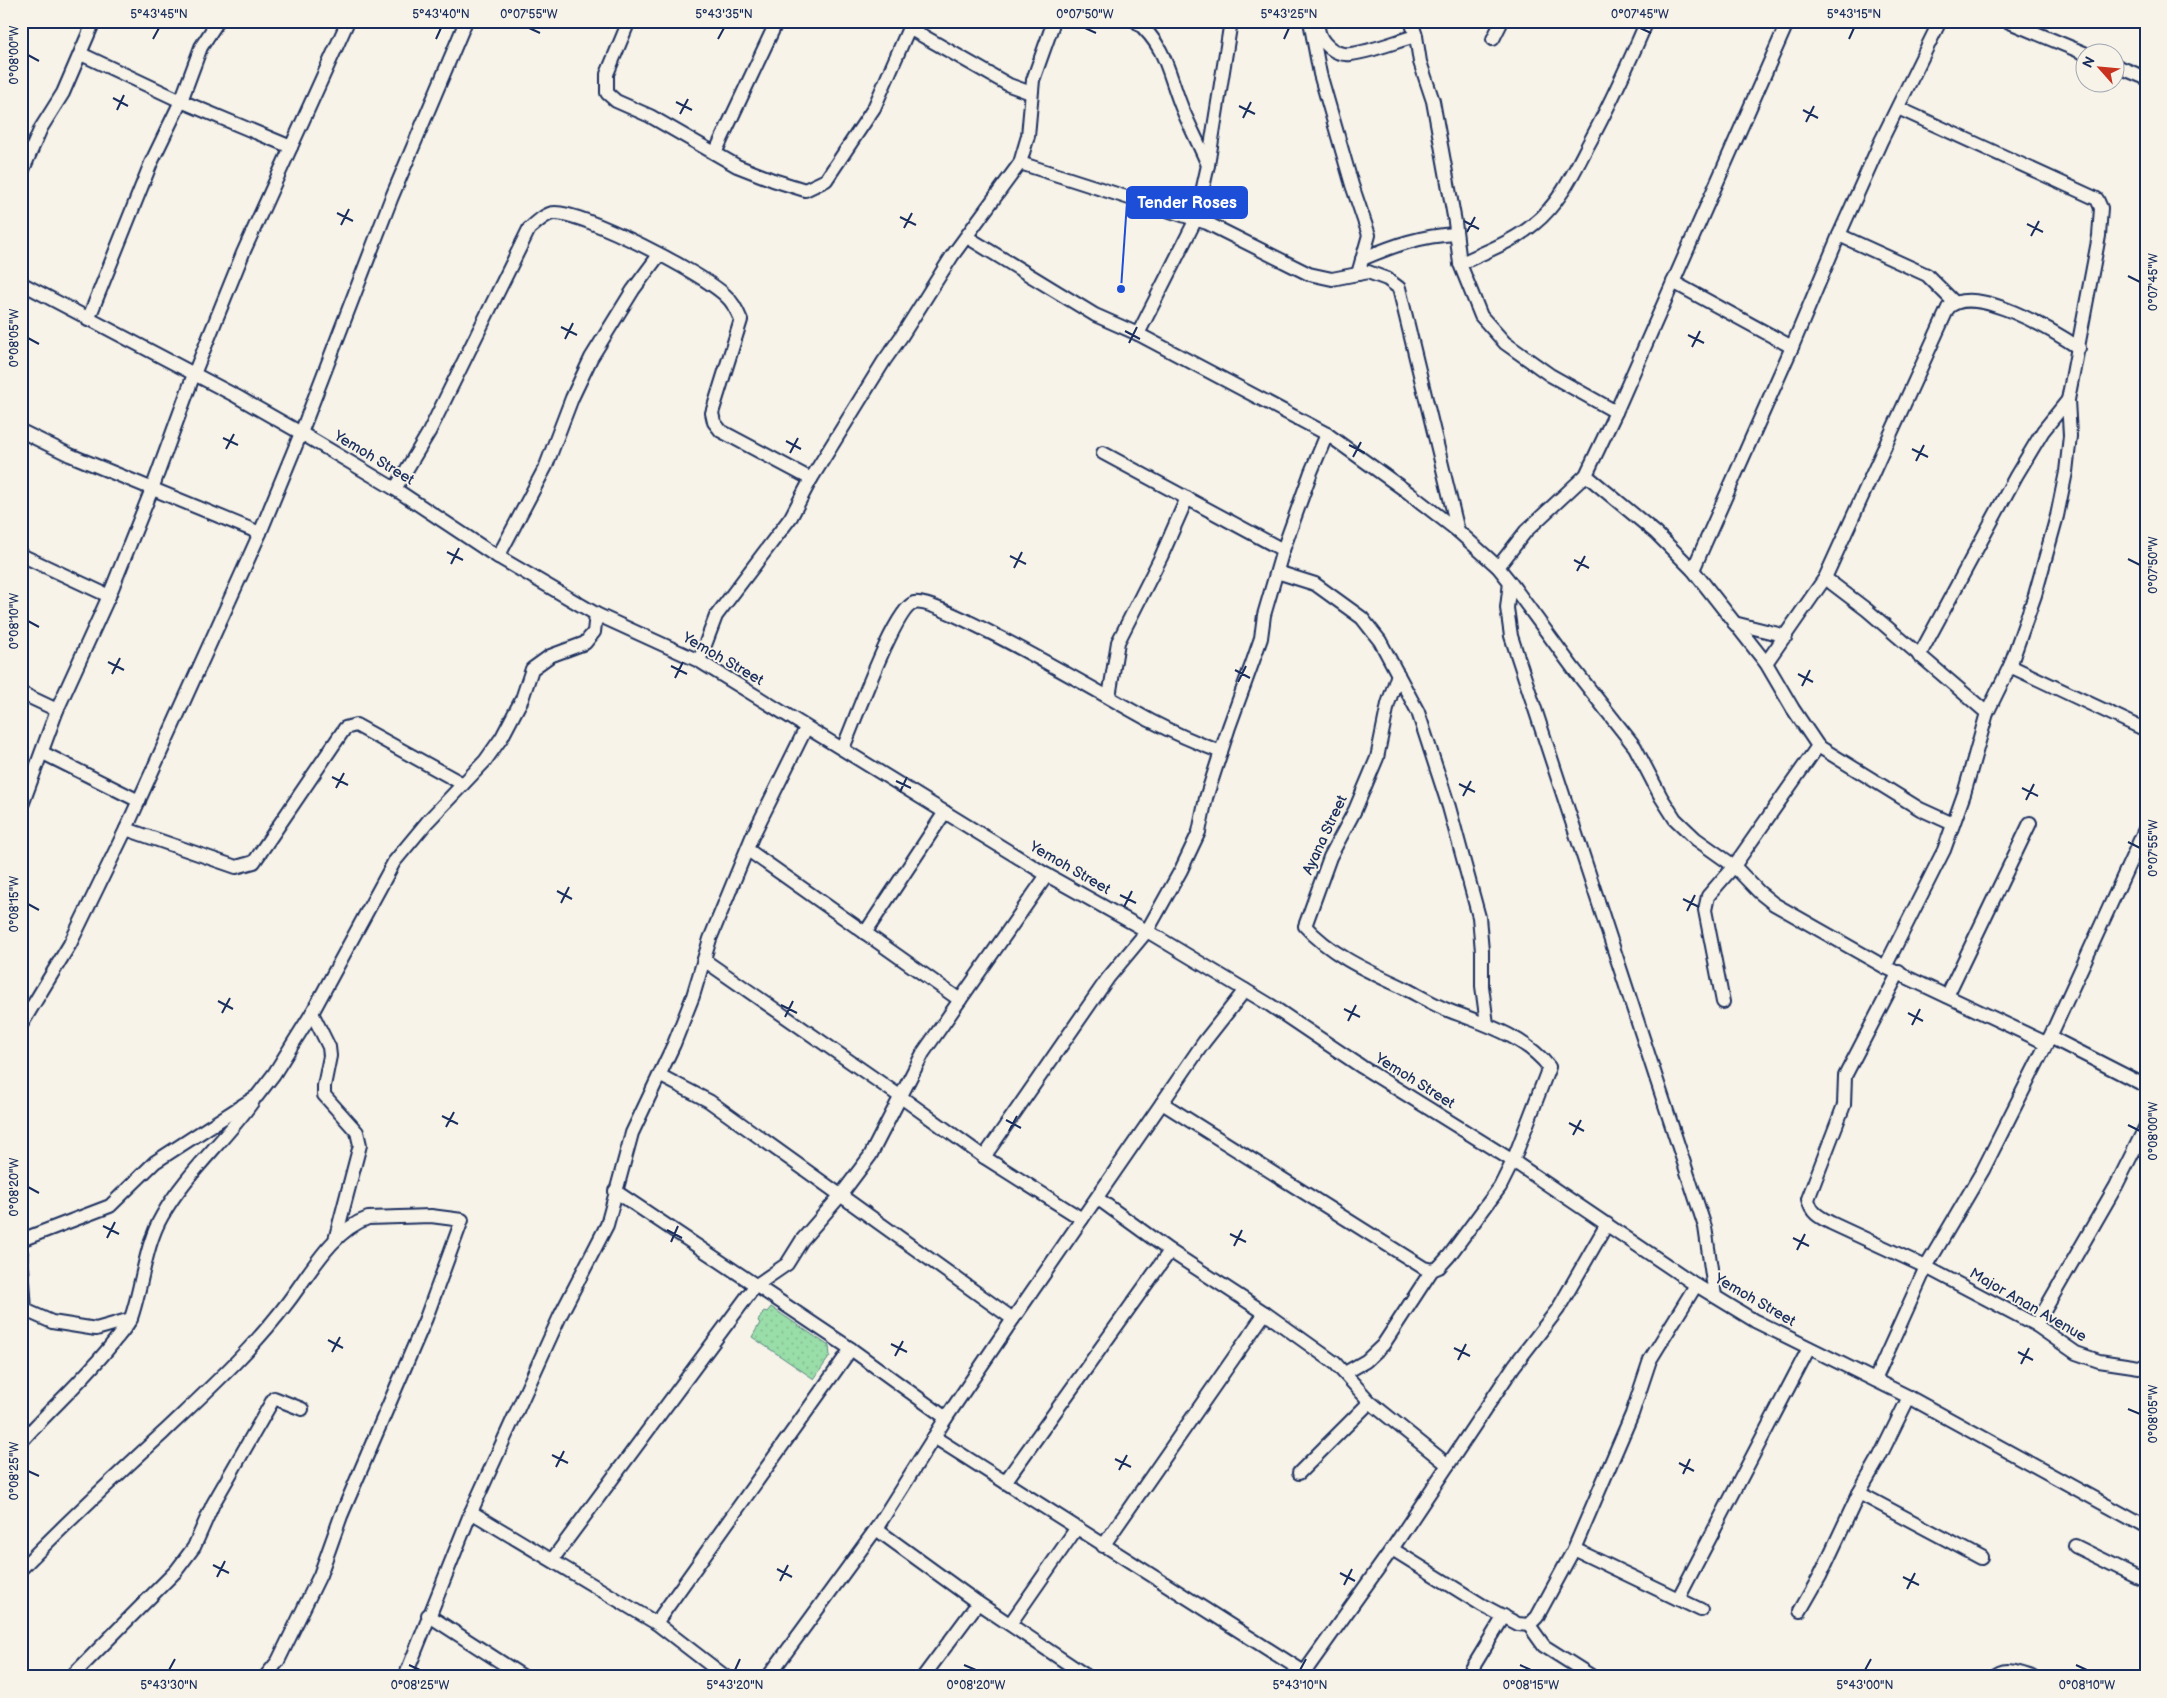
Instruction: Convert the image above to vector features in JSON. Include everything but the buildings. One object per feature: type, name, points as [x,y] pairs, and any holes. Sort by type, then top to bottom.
[{"type":"street","points":[[21,174],[41,128],[62,93],[81,54],[94,21]]},
{"type":"street","points":[[88,320],[152,163],[181,101],[201,47],[218,21]]},
{"type":"street","points":[[21,808],[58,710],[109,596],[152,489],[194,374],[243,253],[348,21]]},
{"type":"street","points":[[21,1025],[66,952],[126,829],[260,533],[302,433],[391,200],[466,21]]},
{"type":"street","points":[[629,21],[607,74],[606,93],[616,102],[650,116],[715,153],[755,173],[804,190],[826,180],[874,108],[911,25],[1009,85],[1031,93]]},
{"type":"street","points":[[715,153],[777,21]]},
{"type":"street","points":[[699,661],[716,616],[791,517],[811,479],[884,360],[901,337],[952,256],[1020,163],[1028,136],[1033,80],[1054,21]]},
{"type":"street","points":[[1136,21],[1150,33],[1160,49],[1174,81],[1181,106],[1208,165]]},
{"type":"street","points":[[1138,334],[1196,219],[1208,165],[1231,21]]},
{"type":"street","points":[[1310,21],[1320,74],[1352,185],[1369,235],[1358,274]]},
{"type":"street","points":[[1317,21],[1319,38],[1327,47],[1350,55],[1416,36]]},
{"type":"street","points":[[1412,21],[1420,62],[1433,101],[1460,264],[1481,316],[1504,343],[1550,374],[1616,412]]},
{"type":"street","points":[[1493,39],[1502,21]]},
{"type":"street","points":[[1460,264],[1528,228],[1554,203],[1569,181],[1616,93],[1647,21]]},
{"type":"street","points":[[1498,567],[1526,532],[1586,475],[1616,412],[1788,21]]},
{"type":"street","points":[[1693,570],[1792,347],[1839,235],[1940,21]]},
{"type":"street","points":[[2007,21],[2074,49]]},
{"type":"street","points":[[81,54],[181,101],[291,147]]},
{"type":"street","points":[[2124,69],[2146,78]]},
{"type":"street","points":[[1884,967],[1944,850],[1964,794],[1987,713],[2010,666],[2035,596],[2057,516],[2066,472],[2070,436],[2068,400],[2079,348],[2101,208],[2100,201],[1898,108]]},
{"type":"street","points":[[1020,163],[1196,219],[1309,274],[1332,279],[1368,272],[1386,279],[1399,288],[1458,531]]},
{"type":"street","points":[[395,489],[428,432],[529,229],[551,213],[571,214],[608,230],[697,274],[724,293],[735,306],[741,320],[712,413],[714,422],[721,431],[811,479]]},
{"type":"street","points":[[1362,259],[1398,244],[1432,236],[1456,234]]},
{"type":"street","points":[[1839,235],[1928,275],[1954,302]]},
{"type":"street","points":[[967,238],[1095,316],[1138,334],[1326,434],[1409,493],[1458,531],[1498,567],[1635,747],[1661,797],[1675,819],[1696,839],[1734,866],[1759,892],[1774,904],[1884,967],[1899,972],[1947,996],[2048,1040],[2146,1086]]},
{"type":"street","points":[[498,557],[546,466],[572,398],[591,358],[633,290],[659,255]]},
{"type":"street","points":[[1673,282],[1792,347]]},
{"type":"street","name":"Yemoh Street","points":[[21,283],[302,433],[395,489],[498,557],[596,614],[699,661],[806,728],[843,748],[1046,875],[1147,931],[1270,1005],[1362,1067],[1513,1161],[1696,1285],[1755,1321],[1909,1397],[2146,1527]]},
{"type":"street","points":[[1766,662],[1825,578],[1944,317],[1954,302],[1962,300],[1980,302],[2005,310],[2043,325],[2079,348]]},
{"type":"street","points":[[1919,656],[2016,476],[2043,431],[2068,400]]},
{"type":"street","points":[[21,431],[152,489],[260,533]]},
{"type":"street","points":[[984,1157],[1108,978],[1147,931],[1182,870],[1199,832],[1206,798],[1253,661],[1283,550],[1326,434]]},
{"type":"street","points":[[1103,453],[1283,550]]},
{"type":"street","points":[[1586,475],[1656,533],[1693,570],[1766,662],[1793,709],[1818,746],[1920,809],[1953,824]]},
{"type":"street","points":[[1109,697],[1118,642],[1161,557],[1187,498]]},
{"type":"street","points":[[21,555],[109,596]]},
{"type":"street","points":[[1277,572],[1315,584],[1362,618],[1380,641],[1418,712],[1450,807],[1479,917],[1482,951],[1482,986],[1486,1024],[1522,1043],[1544,1060],[1549,1067],[1513,1161],[1500,1186],[1449,1256],[1439,1267],[1432,1270],[1383,1344],[1366,1361],[1345,1373]]},
{"type":"street","points":[[1825,578],[1867,610],[1987,713]]},
{"type":"street","points":[[1510,582],[1507,608],[1511,636],[1705,1227],[1716,1296]]},
{"type":"street","points":[[843,748],[892,632],[905,610],[914,603],[926,603],[963,620],[1160,726],[1221,752]]},
{"type":"street","points":[[21,1442],[98,1362],[131,1319],[141,1276],[161,1218],[185,1180],[240,1120],[274,1074],[312,1013],[394,862],[428,821],[485,761],[502,737],[522,699],[532,669],[550,656],[585,643],[594,632],[596,614]]},
{"type":"street","points":[[1734,623],[1786,636]]},
{"type":"street","points":[[2010,666],[2146,730]]},
{"type":"street","name":"Ayana Street","points":[[1398,674],[1388,704],[1377,758],[1355,810],[1330,857],[1305,926],[1316,939],[1359,966],[1448,1010],[1486,1024]]},
{"type":"street","points":[[21,693],[58,710]]},
{"type":"street","points":[[126,829],[236,867],[254,862],[345,728],[356,725],[463,784]]},
{"type":"street","points":[[405,1677],[428,1615],[471,1512],[560,1316],[607,1225],[632,1133],[661,1076],[693,996],[710,939],[748,850],[806,728]]},
{"type":"street","points":[[1723,1002],[1705,910],[1708,896],[1734,866],[1818,746]]},
{"type":"street","points":[[43,753],[139,801]]},
{"type":"street","points":[[865,933],[945,812]]},
{"type":"street","points":[[1947,996],[2030,824]]},
{"type":"street","points":[[1875,1380],[1926,1267],[1983,1170],[2048,1040],[2146,827]]},
{"type":"street","points":[[748,850],[960,1000]]},
{"type":"street","points":[[552,1560],[754,1286],[787,1264],[802,1240],[840,1196],[870,1156],[923,1053],[1046,875]]},
{"type":"street","points":[[704,960],[984,1157],[1082,1219]]},
{"type":"street","name":"Major Anan Avenue","points":[[1899,972],[1845,1076],[1844,1105],[1808,1199],[1809,1207],[1816,1215],[1830,1223],[1926,1267],[2036,1326],[2076,1353],[2099,1361],[2146,1368]]},
{"type":"street","points":[[768,1677],[876,1529],[946,1418],[1012,1319],[1204,1042],[1245,990]]},
{"type":"street","points":[[312,1013],[329,1046],[330,1056],[324,1095],[357,1132],[360,1145],[335,1240]]},
{"type":"street","points":[[661,1076],[709,1101],[1012,1319]]},
{"type":"street","points":[[21,1240],[110,1206],[155,1162],[257,1096]]},
{"type":"street","points":[[1162,1103],[1424,1268],[1432,1270]]},
{"type":"street","points":[[2036,1326],[2116,1186],[2146,1126]]},
{"type":"street","points":[[615,1191],[754,1286],[851,1349],[946,1418]]},
{"type":"street","points":[[1097,1198],[1170,1251],[1265,1313],[1335,1363],[1370,1402],[1448,1465]]},
{"type":"street","points":[[21,1569],[78,1512],[226,1373],[286,1305],[335,1240],[368,1218],[430,1216],[462,1220],[426,1318],[341,1516],[320,1575],[278,1660],[265,1677]]},
{"type":"street","points":[[934,1438],[1302,1674],[1392,1549],[1514,1366],[1558,1309],[1606,1224]]},
{"type":"street","points":[[1005,1482],[1170,1251]]},
{"type":"street","points":[[21,1252],[25,1310],[52,1322],[96,1329],[131,1319]]},
{"type":"street","points":[[1528,1625],[1537,1617],[1574,1549],[1632,1414],[1650,1360],[1696,1285]]},
{"type":"street","points":[[1103,1546],[1265,1313]]},
{"type":"street","points":[[1678,1599],[1809,1348]]},
{"type":"street","points":[[656,1623],[851,1349]]},
{"type":"street","points":[[1800,1611],[1820,1576],[1859,1493],[1879,1458],[1909,1397]]},
{"type":"street","points":[[71,1677],[176,1571],[194,1546],[213,1504],[274,1398],[302,1409]]},
{"type":"street","points":[[1298,1473],[1370,1402]]},
{"type":"street","points":[[1859,1493],[1981,1558]]},
{"type":"street","points":[[471,1512],[656,1623],[726,1677]]},
{"type":"street","points":[[876,1529],[1080,1675]]},
{"type":"street","points":[[1010,1624],[1076,1529]]},
{"type":"street","points":[[2075,1546],[2146,1581]]},
{"type":"street","points":[[1392,1549],[1448,1585],[1518,1624],[1528,1625],[1544,1646],[1592,1677]]},
{"type":"street","points":[[1574,1549],[1701,1610]]},
{"type":"street","points":[[923,1677],[978,1603]]},
{"type":"street","points":[[428,1615],[524,1677]]},
{"type":"street","points":[[1467,1677],[1504,1616]]},
{"type":"street","points":[[1996,1677],[1997,1674],[2007,1671],[2018,1672],[2032,1677]]},
{"type":"green space","points":[[771,1307],[829,1346],[830,1356],[814,1379],[752,1337],[764,1311],[767,1312]]},
{"type":"place","name":"Tender Roses","points":[[1121,289]]}]
